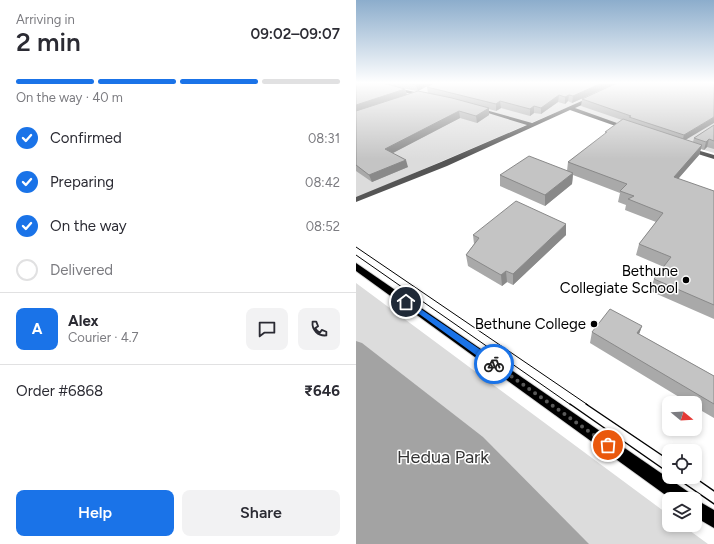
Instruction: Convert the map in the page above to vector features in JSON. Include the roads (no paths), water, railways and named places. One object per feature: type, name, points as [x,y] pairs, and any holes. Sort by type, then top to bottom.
[{"type":"main road","points":[[356,266],[674,492]]},
{"type":"main road","points":[[702,512],[714,520]]},
{"type":"street","points":[[477,108],[533,125]]},
{"type":"street","points":[[356,200],[533,125],[568,108]]},
{"type":"street","points":[[570,108],[637,132]]},
{"type":"street","points":[[689,143],[682,147],[714,157]]},
{"type":"tram line","points":[[356,247],[588,405]]},
{"type":"tram line","points":[[356,255],[571,405]]},
{"type":"tram line","points":[[570,404],[662,468]]},
{"type":"tram line","points":[[586,404],[662,455]]},
{"type":"tram line","points":[[702,483],[714,491]]},
{"type":"tram line","points":[[685,484],[714,504]]},
{"type":"place","name":"Bethune Collegiate School","points":[[686,280]]},
{"type":"place","name":"Bethune College","points":[[594,324]]},
{"type":"park label","name":"Hedua Park","points":[[443,457]]}]
